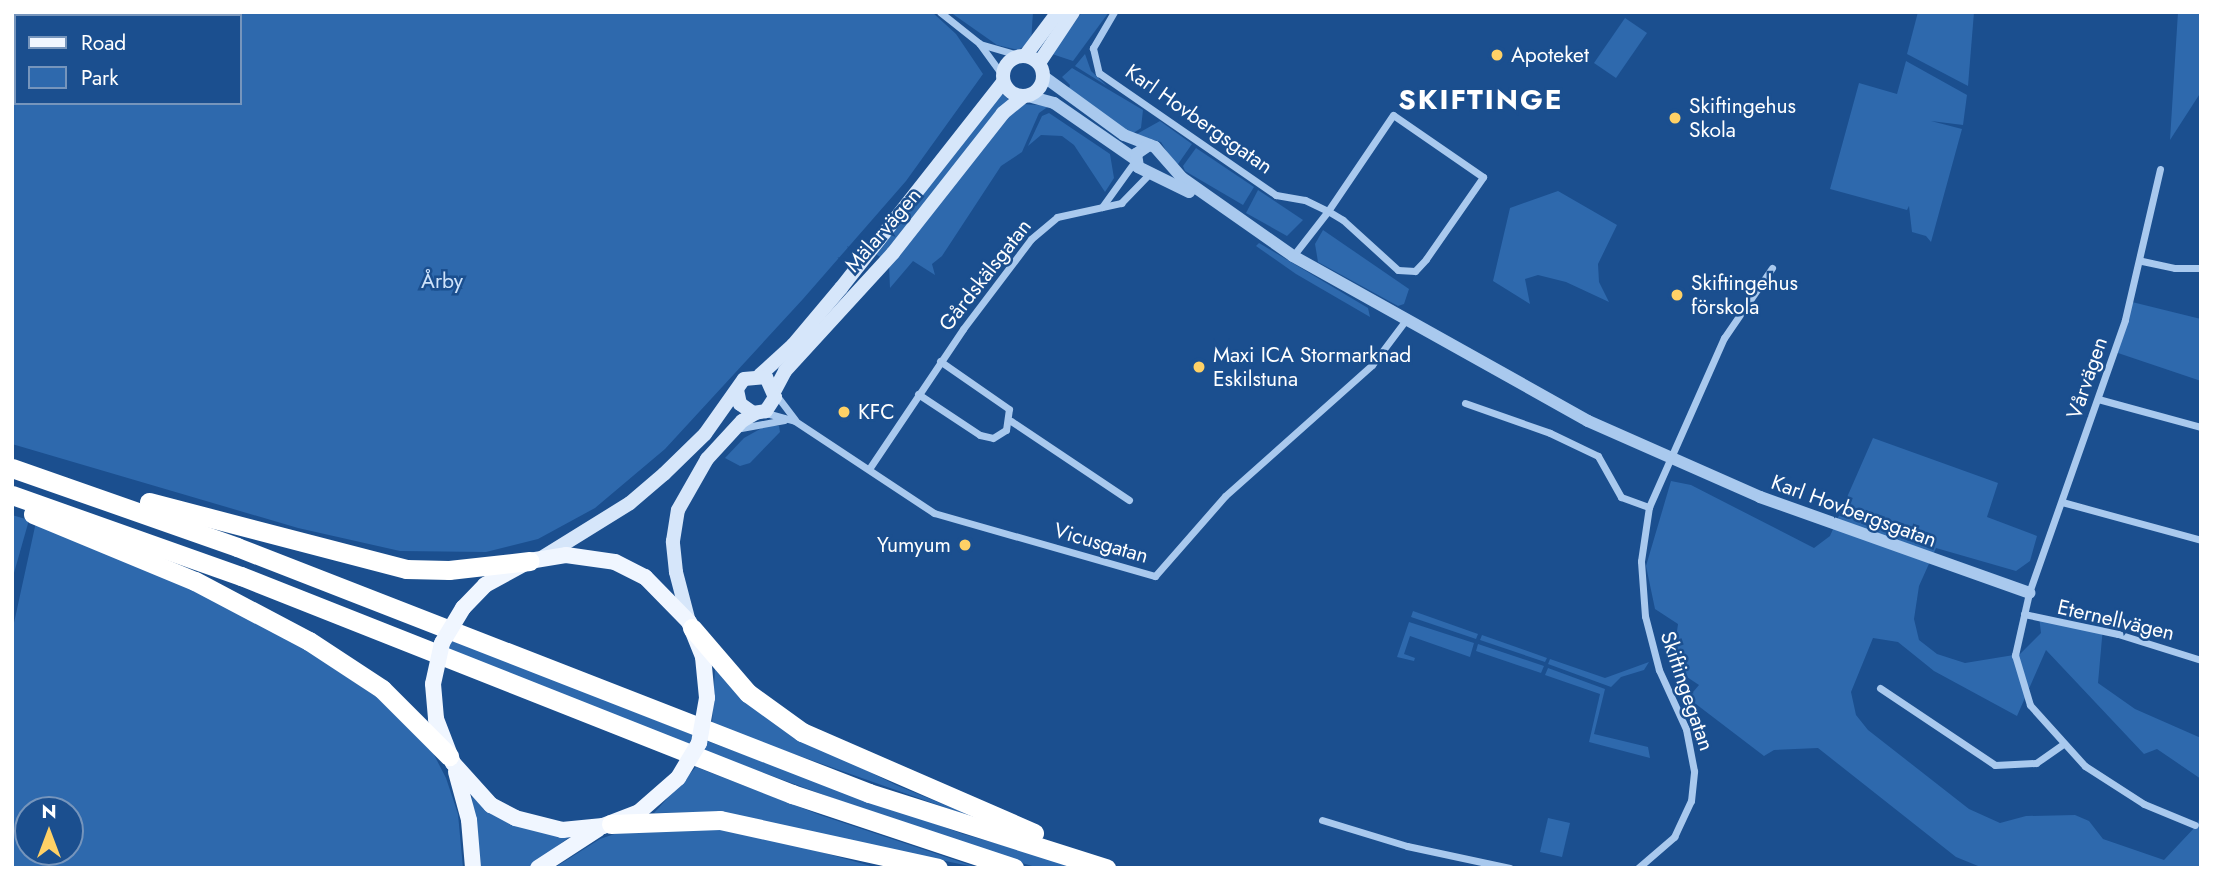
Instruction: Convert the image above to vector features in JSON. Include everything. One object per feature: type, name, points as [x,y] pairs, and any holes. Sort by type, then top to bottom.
[{"type":"highway","points":[[12,468],[237,547],[869,793],[1107,868]]},
{"type":"highway","points":[[50,480],[78,483],[387,566],[449,570],[536,559]]},
{"type":"highway","points":[[12,495],[241,576],[792,794],[1014,868]]},
{"type":"highway","points":[[12,506],[195,581],[309,641],[382,689],[451,760]]},
{"type":"highway","points":[[691,625],[748,693],[802,732],[984,814],[1089,854],[1107,868]]},
{"type":"highway","points":[[607,825],[720,820],[938,868]]},
{"type":"main road","points":[[1058,12],[1023,56],[1010,61],[1003,78],[1012,94],[1025,97],[1040,87],[1041,69],[1073,12]]},
{"type":"main road","points":[[1023,56],[1041,69]]},
{"type":"main road","name":"Mälarvägen","points":[[760,375],[793,345],[841,288],[1003,78]]},
{"type":"main road","name":"Mälarvägen","points":[[775,392],[785,371],[893,253],[1003,113],[1025,97]]},
{"type":"main road","points":[[472,868],[469,820],[436,719],[433,684],[442,643],[463,608],[485,585],[536,559],[630,503],[705,434],[744,379],[760,375],[769,379],[775,392],[760,412],[732,432],[690,483],[678,510],[673,541],[691,625],[704,657],[707,698],[699,743],[678,778],[639,812],[607,825],[538,868]]},
{"type":"main road","points":[[737,390],[741,406],[760,412]]},
{"type":"main road","points":[[536,559],[590,556],[615,562],[645,577],[691,625]]},
{"type":"main road","points":[[451,760],[491,805],[515,818],[562,830],[607,825]]},
{"type":"street","points":[[940,12],[979,43],[1003,78]]},
{"type":"street","name":"Karl Hovbergsgatan","points":[[1114,12],[1093,48],[1099,72],[1276,195],[1328,211]]},
{"type":"street","points":[[979,43],[1023,56]]},
{"type":"street","points":[[1025,97],[1054,103],[1135,160],[1139,169],[1152,172],[1160,166],[1161,154],[1149,145],[1124,135],[1041,69]]},
{"type":"street","points":[[1293,256],[1328,211],[1393,115],[1483,177],[1415,271],[1398,270],[1328,211]]},
{"type":"street","points":[[1102,207],[1135,160],[1138,151],[1149,145]]},
{"type":"street","name":"Karl Hovbergsgatan","points":[[1161,154],[1182,178],[1293,256],[1588,421],[1600,432],[1831,524],[2029,593]]},
{"type":"street","name":"Vårvägen","points":[[2160,169],[2142,261],[2098,399],[2029,593],[2015,655],[2020,683],[2031,705],[2063,744],[2124,793],[2195,825]]},
{"type":"street","name":"Karl Hovbergsgatan","points":[[1152,172],[1271,247],[1293,256]]},
{"type":"street","name":"Gårdskälsgatan","points":[[869,469],[940,361],[1031,239],[1057,217],[1121,203],[1152,172]]},
{"type":"street","points":[[2142,261],[2175,268],[2201,268]]},
{"type":"street","points":[[1668,458],[1724,338],[1772,268]]},
{"type":"street","name":"Vicusgatan","points":[[760,412],[795,421],[934,513],[1158,576],[1225,496],[1372,365],[1405,321]]},
{"type":"street","name":"Gårdskälsgatan","points":[[940,361],[1009,409],[1011,421],[1129,500]]},
{"type":"street","name":"Vicusgatan","points":[[775,392],[795,421]]},
{"type":"street","points":[[918,394],[987,437],[999,436],[1011,421]]},
{"type":"street","points":[[2098,399],[2201,427]]},
{"type":"street","points":[[1465,403],[1550,433],[1598,456],[1621,497],[1649,507]]},
{"type":"street","points":[[732,432],[762,421],[795,421]]},
{"type":"street","name":"Skiftingegatan","points":[[1639,868],[1674,837],[1691,800],[1694,771],[1686,729],[1659,670],[1644,616],[1641,561],[1649,507],[1668,458]]},
{"type":"street","points":[[2062,502],[2201,540]]},
{"type":"street","name":"Eternellvägen","points":[[2024,614],[2118,634],[2201,660]]},
{"type":"street","points":[[1880,688],[1995,765],[2036,764],[2063,744]]},
{"type":"street","points":[[1322,820],[1407,846],[1510,868]]},
{"type":"green space","name":"Årby","points":[[12,12],[932,12],[956,34],[983,74],[906,181],[803,299],[665,449],[595,508],[538,539],[486,552],[400,551],[298,528],[12,444]]},
{"type":"green space","points":[[950,12],[1033,12],[1031,42],[1018,50],[997,45]]},
{"type":"green space","points":[[1082,12],[1109,12],[1073,61],[1052,54]]},
{"type":"green space","points":[[1918,12],[1974,12],[1968,86],[1907,54]]},
{"type":"green space","points":[[2178,12],[2201,12],[2201,92],[2170,140]]},
{"type":"green space","points":[[1625,18],[1647,33],[1616,78],[1594,63]]},
{"type":"green space","points":[[1085,54],[1091,71],[1107,86],[1075,66]]},
{"type":"green space","points":[[1906,61],[1967,95],[1963,125],[1931,121],[1962,129],[1931,242],[1926,236],[1912,232],[1909,206],[1907,210],[1830,189],[1859,83],[1897,94]]},
{"type":"green space","points":[[1072,68],[1143,110],[1141,128],[1132,134],[1068,92],[1070,85],[1062,77]]},
{"type":"green space","points":[[1000,92],[1009,100],[883,259],[876,254]]},
{"type":"green space","points":[[1024,104],[1049,106],[1039,113],[1022,152],[1001,166],[942,256],[932,264],[935,275],[913,261],[890,288],[889,266],[1001,124]]},
{"type":"green space","points":[[1049,113],[1110,154],[1114,178],[1105,192],[1074,145],[1062,136],[1041,135],[1028,146],[1042,116]]},
{"type":"green space","points":[[1160,121],[1192,144],[1176,167],[1161,142],[1135,135]]},
{"type":"green space","points":[[1196,148],[1254,187],[1243,205],[1185,171],[1183,166]]},
{"type":"green space","points":[[1258,190],[1303,220],[1287,236],[1246,213]]},
{"type":"green space","points":[[1558,191],[1617,225],[1598,264],[1599,282],[1609,302],[1566,282],[1538,275],[1525,279],[1530,304],[1493,281],[1510,208]]},
{"type":"green space","points":[[1323,230],[1409,289],[1404,304],[1398,306],[1318,262],[1315,244]]},
{"type":"green space","points":[[1259,243],[1368,308],[1370,317],[1296,274],[1256,246]]},
{"type":"green space","points":[[2132,302],[2201,319],[2201,381],[2115,352]]},
{"type":"green space","points":[[767,425],[779,426],[780,432],[750,463],[740,466],[725,458],[744,438]]},
{"type":"green space","points":[[1873,438],[1998,483],[1987,517],[2037,536],[2030,561],[2016,571],[1936,548],[1919,586],[1914,619],[1919,640],[1937,654],[1965,663],[2020,654],[2041,633],[2039,616],[2103,627],[2098,683],[2135,709],[2201,738],[2201,779],[2157,749],[2144,754],[2046,650],[2017,716],[1934,671],[1898,642],[1873,638],[1851,692],[1856,715],[1868,730],[1969,809],[2000,823],[2026,816],[2075,815],[2089,821],[2103,839],[2164,860],[2197,825],[2201,813],[2201,868],[1983,868],[1956,857],[1818,748],[1774,750],[1764,756],[1688,698],[1699,685],[1672,667],[1678,624],[1655,609],[1646,566],[1671,481],[1691,485],[1814,548],[1830,536]]},
{"type":"green space","points":[[12,515],[29,520],[12,580]]},
{"type":"green space","points":[[36,522],[186,584],[273,627],[400,713],[429,745],[446,778],[458,814],[463,868],[12,868],[12,632]]},
{"type":"green space","points":[[1413,611],[1478,634],[1476,639],[1411,617]]},
{"type":"green space","points":[[1409,622],[1474,643],[1470,657],[1410,636],[1404,654],[1415,658],[1414,661],[1397,657]]},
{"type":"green space","points":[[1482,635],[1547,658],[1545,662],[1480,640]]},
{"type":"green space","points":[[451,639],[693,735],[688,747],[446,650]]},
{"type":"green space","points":[[1478,644],[1544,666],[1541,673],[1476,651]]},
{"type":"green space","points":[[1550,659],[1605,678],[1649,662],[1644,670],[1621,677],[1611,687],[1548,664]]},
{"type":"green space","points":[[715,668],[779,727],[896,785],[989,823],[712,725]]},
{"type":"green space","points":[[1548,668],[1605,689],[1594,734],[1648,747],[1650,758],[1589,742],[1600,694],[1545,675]]},
{"type":"green space","points":[[707,741],[963,834],[1084,868],[1039,868],[958,844],[704,751]]},
{"type":"green space","points":[[696,767],[820,815],[979,868],[710,812],[654,813]]},
{"type":"green space","points":[[472,797],[491,812],[569,835],[568,838],[528,868],[479,868]]},
{"type":"green space","points":[[1548,818],[1570,823],[1562,857],[1540,852]]},
{"type":"green space","points":[[696,824],[814,850],[878,868],[554,868],[600,839],[620,832]]},
{"type":"place","name":"Apoteket","points":[[1497,55]]},
{"type":"place","name":"Skiftingehus Skola","points":[[1675,118]]},
{"type":"place","name":"Skiftingehus förskola","points":[[1677,295]]},
{"type":"place","name":"Maxi ICA Stormarknad Eskilstuna","points":[[1199,367]]},
{"type":"place","name":"KFC","points":[[844,412]]},
{"type":"place","name":"Yumyum","points":[[965,545]]},
{"type":"district","name":"SKIFTINGE","points":[[1481,100]]}]
